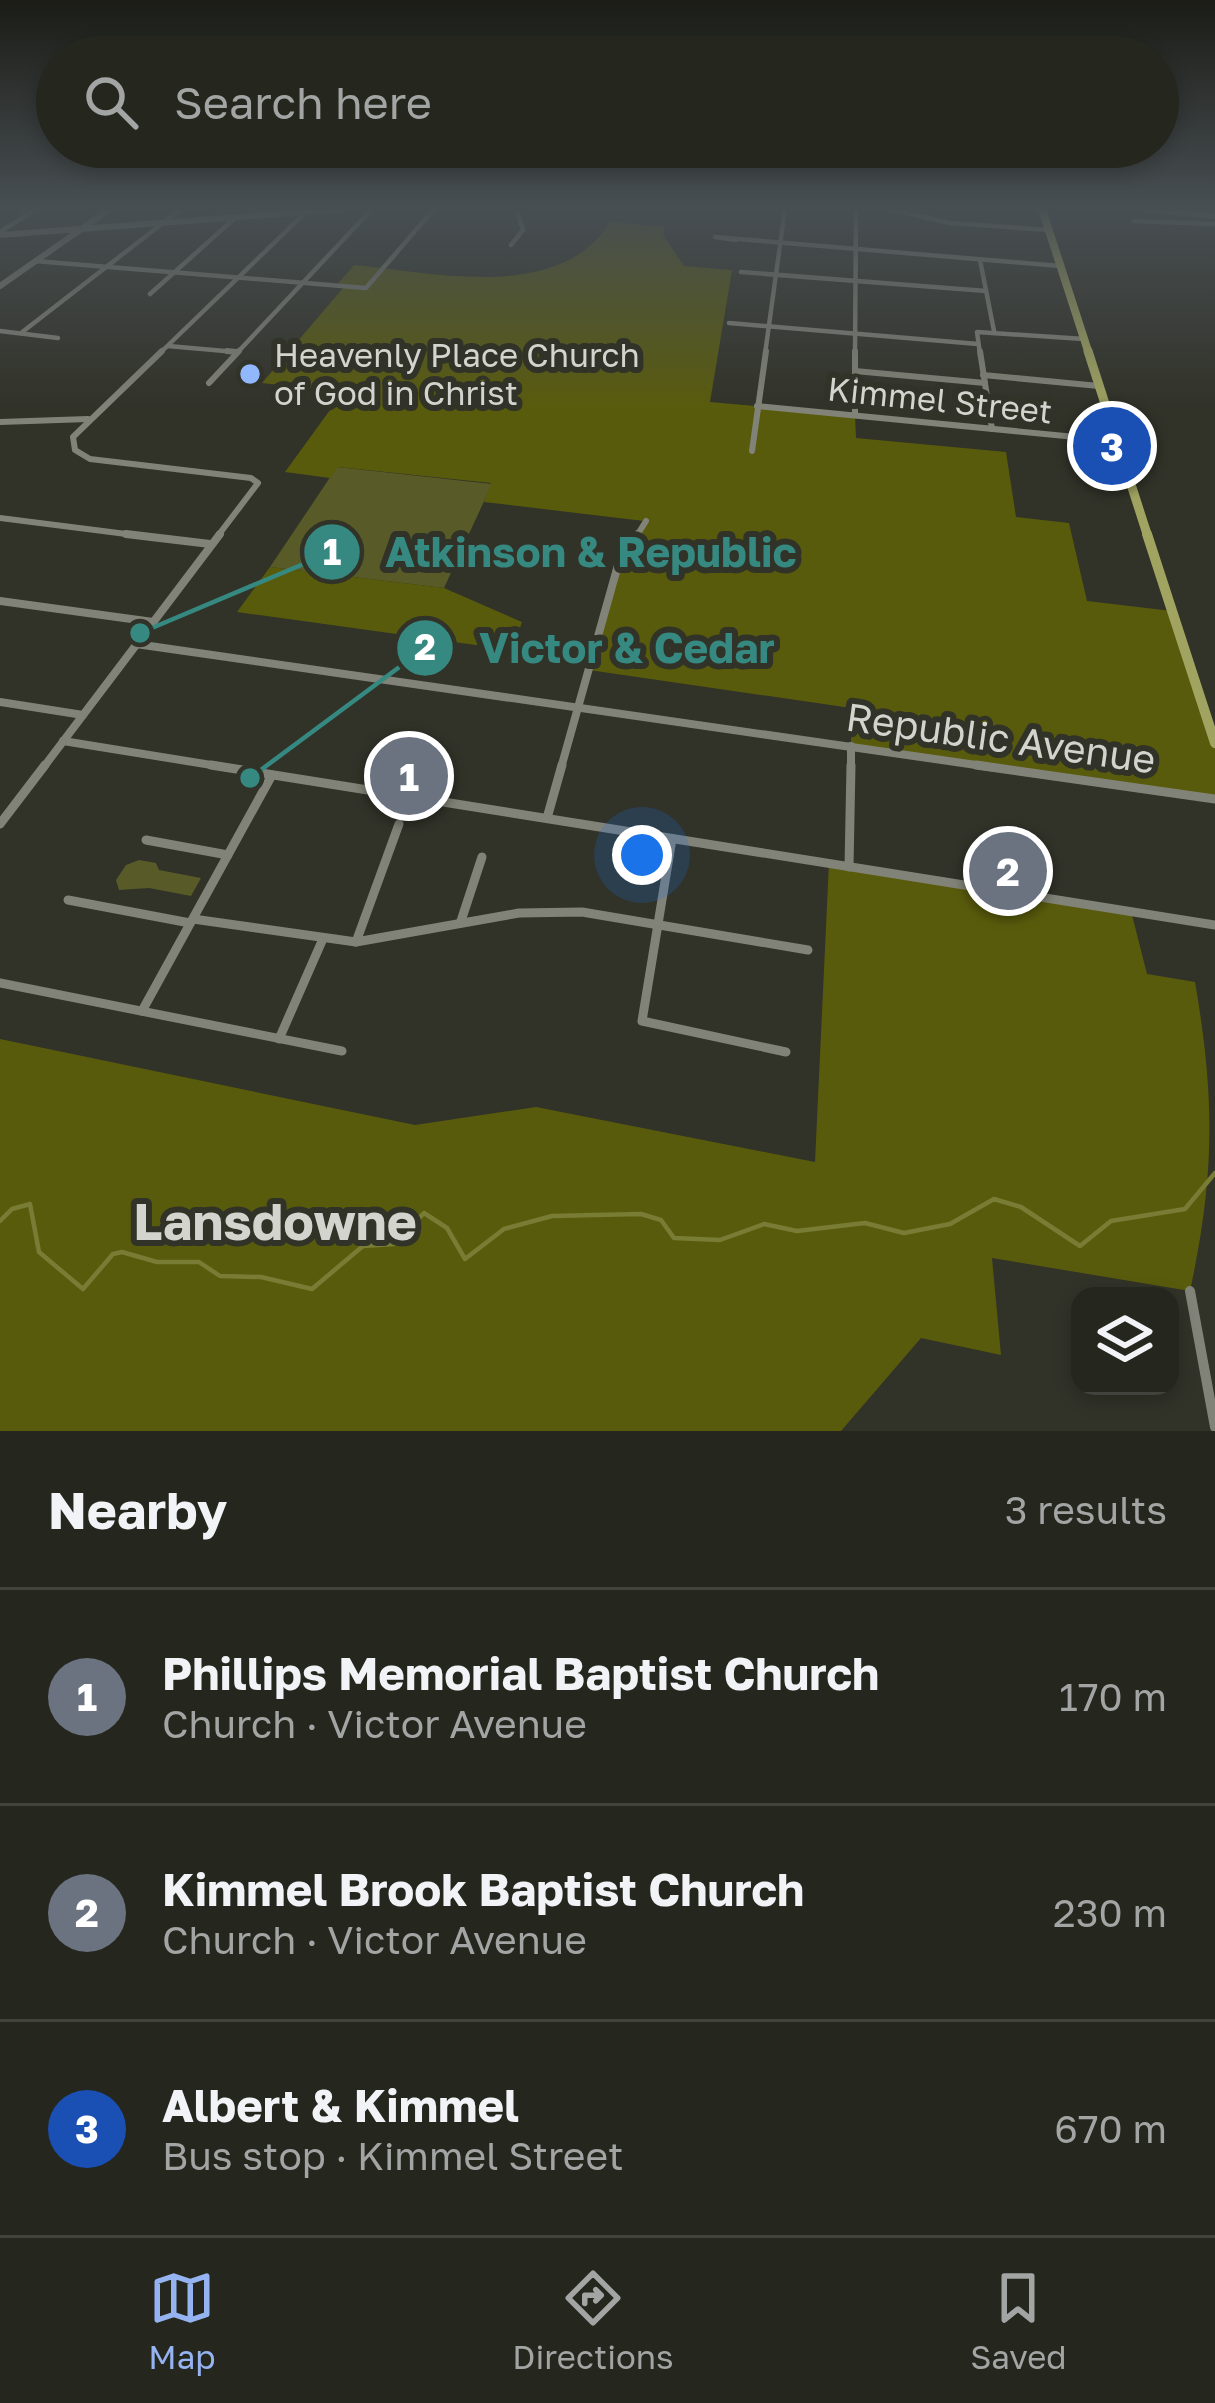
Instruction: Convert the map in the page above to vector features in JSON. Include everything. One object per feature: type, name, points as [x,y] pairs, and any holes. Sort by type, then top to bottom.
[{"type":"main road","points":[[1063,276],[1215,743]]},
{"type":"street","points":[[21,333],[95,276]]},
{"type":"street","points":[[150,294],[171,276]]},
{"type":"street","points":[[209,276],[369,288],[379,276]]},
{"type":"street","points":[[0,824],[258,481],[83,456],[73,440],[89,419],[239,276]]},
{"type":"street","points":[[209,383],[310,276]]},
{"type":"street","points":[[752,451],[776,276]]},
{"type":"street","points":[[796,276],[986,291]]},
{"type":"street","points":[[855,416],[856,276]]},
{"type":"street","points":[[983,276],[994,332]]},
{"type":"street","points":[[729,323],[979,344]]},
{"type":"street","points":[[992,429],[979,330],[1084,339]]},
{"type":"street","points":[[0,331],[58,338]]},
{"type":"street","points":[[166,346],[238,352]]},
{"type":"street","points":[[855,371],[1100,386]]},
{"type":"street","name":"Kimmel Street","points":[[757,406],[1117,441]]},
{"type":"street","points":[[0,422],[89,419]]},
{"type":"street","points":[[0,518],[212,545]]},
{"type":"street","points":[[547,818],[618,565],[646,521]]},
{"type":"street","points":[[0,601],[153,622]]},
{"type":"street","name":"Republic Avenue","points":[[136,644],[1215,799]]},
{"type":"street","points":[[0,702],[83,715]]},
{"type":"street","points":[[63,741],[1215,925]]},
{"type":"street","points":[[849,867],[850,746]]},
{"type":"street","points":[[142,1011],[272,775]]},
{"type":"street","points":[[356,942],[399,824]]},
{"type":"street","points":[[672,839],[642,1022],[786,1052]]},
{"type":"street","points":[[146,840],[228,855]]},
{"type":"street","points":[[460,923],[482,857]]},
{"type":"street","points":[[68,900],[322,941],[356,942],[550,911],[808,950]]},
{"type":"street","points":[[279,1039],[322,941]]},
{"type":"street","points":[[0,983],[342,1051]]},
{"type":"street","points":[[1190,1291],[1215,1427]]},
{"type":"green space","points":[[337,467],[492,484],[444,588],[270,567]]},
{"type":"green space","points":[[139,860],[156,863],[159,870],[201,878],[191,896],[149,888],[119,890],[116,880],[126,865]]},
{"type":"shaded area","points":[[345,276],[731,276],[710,402],[855,415],[856,438],[1006,452],[1016,517],[1069,523],[1087,601],[1172,611],[1215,743],[1215,799],[851,746],[851,708],[589,670],[618,565],[644,521],[484,502],[491,483],[338,467],[330,478],[285,472],[343,392],[262,383],[343,288],[336,286]]},
{"type":"shaded area","points":[[270,567],[444,588],[522,622],[512,650],[237,612]]},
{"type":"shaded area","points":[[829,863],[1131,911],[1147,974],[1195,982],[1206,1063],[1209,1136],[1204,1210],[1190,1291],[992,1258],[1001,1355],[921,1338],[841,1431],[0,1431],[0,1039],[415,1125],[536,1107],[815,1162]]},
{"type":"waterway","points":[[0,1221],[12,1209],[30,1204],[39,1252],[83,1289],[113,1254],[122,1252],[157,1262],[199,1262],[220,1276],[261,1277],[312,1289],[363,1246],[394,1244],[424,1213],[447,1228],[465,1259],[504,1229],[552,1216],[641,1214],[661,1220],[674,1238],[720,1240],[764,1224],[797,1231],[865,1223],[904,1233],[950,1224],[994,1199],[1021,1207],[1080,1246],[1111,1221],[1185,1209],[1215,1173]]},
{"type":"place","name":"Heavenly Place Church of God in Christ","points":[[250,374]]},
{"type":"place","name":"Albert & Kimmel","points":[[1112,446]]},
{"type":"place","name":"Atkinson & Republic","points":[[140,633]]},
{"type":"place","name":"Phillips Memorial Baptist Church","points":[[409,776]]},
{"type":"place","name":"Victor & Cedar","points":[[250,778]]},
{"type":"place","name":"Kimmel Brook Baptist Church","points":[[1008,871]]},
{"type":"district","name":"Lansdowne","points":[[275,1222]]}]
